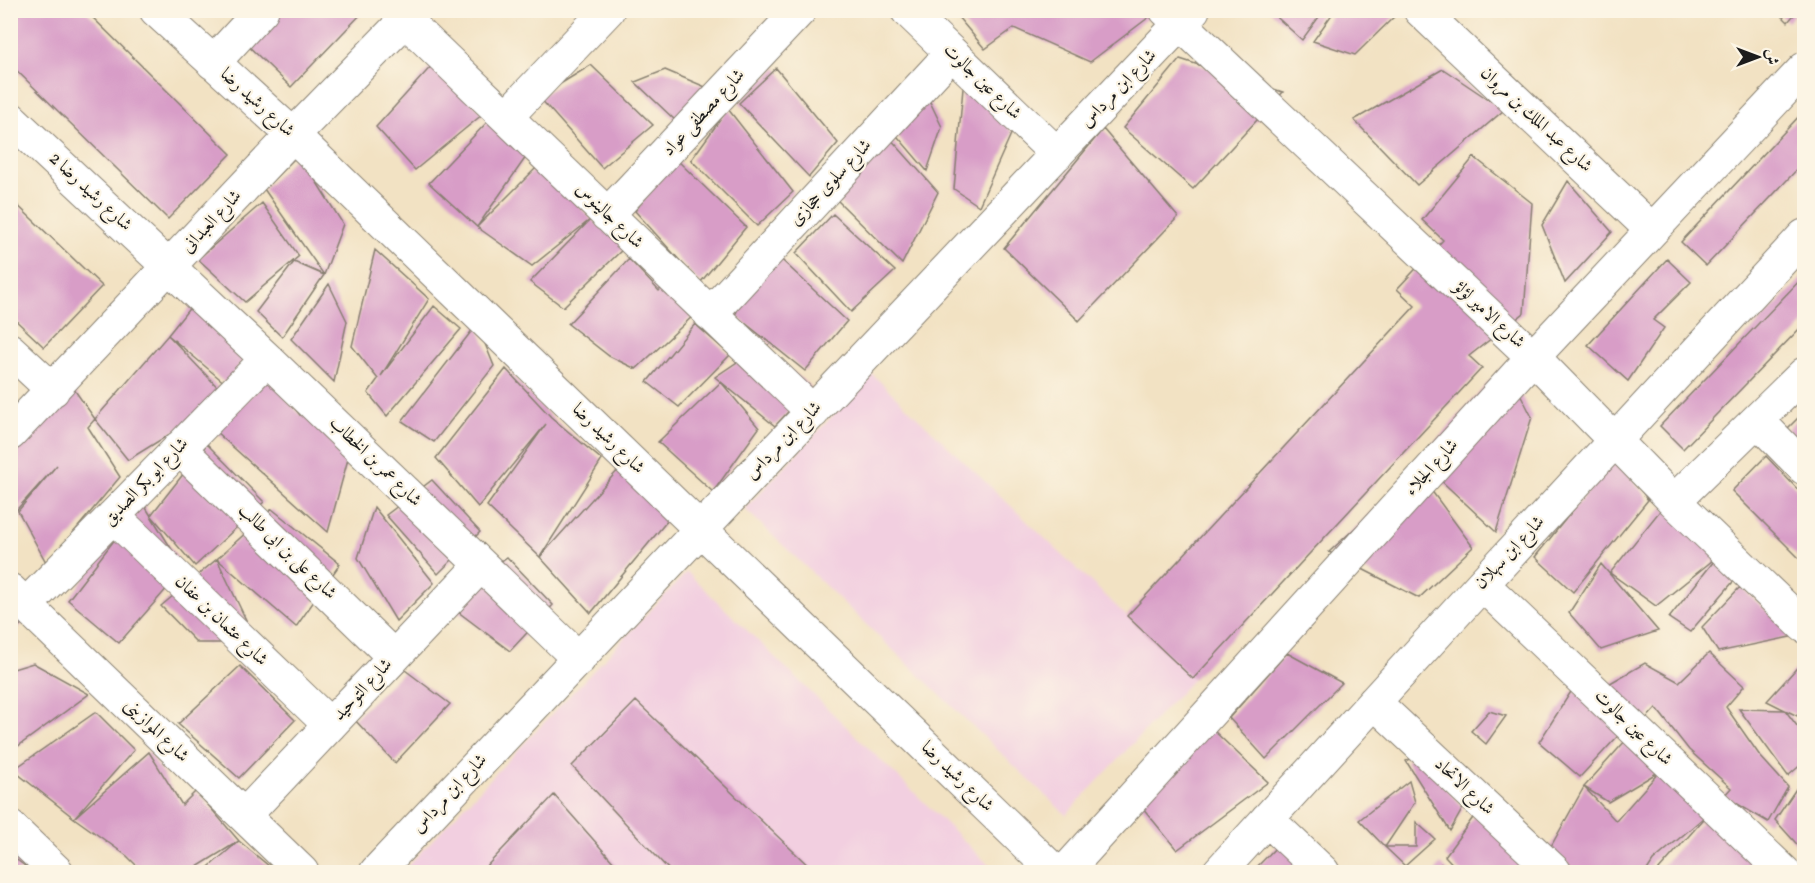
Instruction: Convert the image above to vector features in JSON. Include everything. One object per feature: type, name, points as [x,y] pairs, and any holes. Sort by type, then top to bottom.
[{"type":"street","name":"شارع رشيد رضا","points":[[156,10],[293,135],[1055,873]]},
{"type":"street","points":[[213,63],[262,10]]},
{"type":"street","points":[[506,117],[608,10]]},
{"type":"street","name":"شارع مصطفى عواد","points":[[608,215],[800,10]]},
{"type":"street","name":"شارع عين جالوت","points":[[907,10],[1057,154]]},
{"type":"street","name":"شارع عبد الملك بن مروان","points":[[1420,10],[1652,230]]},
{"type":"street","name":"شارع جالينوس","points":[[410,15],[506,117],[813,412]]},
{"type":"street","name":"شارع العبدانى","points":[[10,434],[410,15]]},
{"type":"street","name":"شارع ابن مرداس","points":[[376,873],[1057,154],[1180,15]]},
{"type":"street","name":"شارع الامير لؤلؤ","points":[[1180,15],[1533,357],[1674,501],[1804,626]]},
{"type":"street","name":"شارع سلوى حجازى","points":[[710,314],[952,53]]},
{"type":"street","name":"شارع الجلاء","points":[[1065,873],[1533,357],[1804,69]]},
{"type":"street","name":"شارع رشيد رضا 2","points":[[10,118],[170,267]]},
{"type":"street","name":"شارع ابن سهلان","points":[[1219,873],[1804,236]]},
{"type":"street","name":"شارع عمر بن الخطاب","points":[[170,267],[579,659]]},
{"type":"street","points":[[10,350],[53,390]]},
{"type":"street","name":"شارع ابو بكر الصديق","points":[[18,597],[112,516],[267,359]]},
{"type":"street","points":[[1674,501],[1804,374]]},
{"type":"street","points":[[1758,421],[1804,468]]},
{"type":"street","name":"شارع على بن ابى طالب","points":[[180,448],[394,657]]},
{"type":"street","name":"شارع عثمان بن عفان","points":[[112,516],[330,725]]},
{"type":"street","name":"شارع التوحيد","points":[[244,816],[481,565]]},
{"type":"street","name":"شارع عين جالوت","points":[[1482,584],[1784,873]]},
{"type":"street","name":"شارع الموازينى","points":[[18,597],[302,873]]},
{"type":"street","name":"شارع الاتحاد","points":[[1374,702],[1555,873]]},
{"type":"street","points":[[1267,819],[1323,873]]},
{"type":"street","points":[[10,827],[57,873]]},
{"type":"shaded area","points":[[872,374],[1193,679],[1066,815],[745,509]]},
{"type":"shaded area","points":[[687,572],[996,872],[402,872]]},
{"type":"building","points":[[15,10],[85,10],[231,154],[168,219],[10,64],[10,15]]},
{"type":"building","points":[[207,10],[221,10],[214,17]]},
{"type":"building","points":[[271,10],[365,10],[291,87],[242,40]]},
{"type":"building","points":[[952,10],[1024,10],[1031,16],[1037,10],[1148,10],[1153,14],[1090,62],[1014,28],[985,49]]},
{"type":"building","points":[[1269,10],[1324,10],[1302,40]]},
{"type":"building","points":[[1335,10],[1401,10],[1355,55],[1313,41]]},
{"type":"building","points":[[1776,10],[1798,10],[1788,22]]},
{"type":"building","points":[[1180,59],[1283,92],[1193,189],[1123,128]]},
{"type":"building","points":[[435,62],[483,114],[415,170],[376,127]]},
{"type":"building","points":[[591,65],[653,125],[602,168],[539,97]]},
{"type":"building","points":[[776,68],[838,143],[809,177],[739,103]]},
{"type":"building","points":[[1443,69],[1504,110],[1417,185],[1354,120]]},
{"type":"building","points":[[665,70],[708,88],[676,121],[635,82]]},
{"type":"building","points":[[964,77],[1012,132],[979,206],[954,189]]},
{"type":"building","points":[[922,85],[942,127],[927,171],[892,130]]},
{"type":"building","points":[[728,109],[793,192],[757,226],[691,160]]},
{"type":"building","points":[[1804,111],[1804,162],[1706,266],[1681,242]]},
{"type":"building","points":[[491,118],[526,157],[477,227],[429,183]]},
{"type":"building","points":[[1103,129],[1178,217],[1079,321],[1004,248]]},
{"type":"building","points":[[889,137],[938,192],[902,264],[836,199]]},
{"type":"building","points":[[299,154],[343,224],[324,275],[264,189]]},
{"type":"building","points":[[1474,157],[1532,203],[1524,313],[1469,356],[1482,368],[1193,679],[1127,616],[1415,306],[1397,289],[1443,240],[1422,220]]},
{"type":"building","points":[[676,159],[746,227],[700,283],[635,211]]},
{"type":"building","points":[[540,164],[591,219],[532,266],[477,227]]},
{"type":"building","points":[[1568,181],[1612,232],[1565,283],[1542,225]]},
{"type":"building","points":[[10,198],[102,286],[44,347],[10,315]]},
{"type":"building","points":[[262,203],[299,256],[245,302],[198,259]]},
{"type":"building","points":[[833,214],[895,271],[851,312],[796,253]]},
{"type":"building","points":[[591,219],[625,247],[563,307],[530,282]]},
{"type":"building","points":[[770,249],[847,321],[805,371],[735,315]]},
{"type":"building","points":[[375,250],[429,299],[381,376],[434,306],[461,329],[387,416],[368,393],[378,379],[352,346]]},
{"type":"building","points":[[629,259],[659,291],[665,284],[695,314],[636,369],[609,356],[568,324]]},
{"type":"building","points":[[1667,259],[1691,282],[1653,320],[1664,328],[1628,381],[1588,345]]},
{"type":"building","points":[[294,262],[324,275],[282,337],[256,312]]},
{"type":"building","points":[[1804,276],[1804,324],[1683,449],[1660,426]]},
{"type":"building","points":[[329,284],[347,321],[334,382],[291,339]]},
{"type":"building","points":[[200,295],[245,358],[226,384],[168,335]]},
{"type":"building","points":[[477,324],[494,366],[434,442],[402,421]]},
{"type":"building","points":[[695,324],[730,355],[679,407],[647,382]]},
{"type":"building","points":[[168,335],[228,398],[128,460],[95,419]]},
{"type":"building","points":[[761,346],[811,387],[775,426],[715,377]]},
{"type":"building","points":[[1505,364],[1532,417],[1496,532],[1419,460]]},
{"type":"building","points":[[59,368],[95,419],[88,427],[120,477],[47,564],[18,511],[57,465],[10,517],[10,440]]},
{"type":"building","points":[[506,369],[551,417],[602,460],[540,557],[487,506],[546,424],[478,507],[436,458]]},
{"type":"building","points":[[270,377],[300,415],[304,411],[348,459],[328,532],[215,431]]},
{"type":"building","points":[[721,382],[759,428],[713,492],[658,442]]},
{"type":"building","points":[[1804,412],[1804,446],[1787,429]]},
{"type":"building","points":[[207,444],[264,502],[195,566],[151,515]]},
{"type":"building","points":[[1766,456],[1804,496],[1804,563],[1732,491]]},
{"type":"building","points":[[1616,457],[1648,500],[1573,592],[1535,557]]},
{"type":"building","points":[[619,469],[672,515],[591,613],[540,557]]},
{"type":"building","points":[[1417,471],[1473,547],[1419,598],[1329,552]]},
{"type":"building","points":[[432,480],[480,532],[438,574],[386,515]]},
{"type":"building","points":[[143,503],[184,569],[119,643],[68,600]]},
{"type":"building","points":[[374,507],[434,583],[396,621],[358,558]]},
{"type":"building","points":[[1663,507],[1718,556],[1656,606],[1610,573]]},
{"type":"building","points":[[272,509],[340,564],[296,627],[217,559]]},
{"type":"building","points":[[1718,556],[1738,576],[1690,632],[1669,618]]},
{"type":"building","points":[[507,557],[553,605],[510,651],[445,602]]},
{"type":"building","points":[[217,559],[257,643],[197,643],[161,606]]},
{"type":"building","points":[[1601,564],[1658,631],[1601,650],[1569,613]]},
{"type":"building","points":[[1740,587],[1795,636],[1718,652],[1702,627]]},
{"type":"building","points":[[10,607],[23,623],[10,634]]},
{"type":"building","points":[[1287,653],[1342,683],[1266,759],[1229,718]]},
{"type":"building","points":[[1709,653],[1744,686],[1726,707],[1760,756],[1788,787],[1768,822],[1724,796],[1731,788],[1689,750],[1656,708],[1642,723],[1605,686],[1645,663],[1679,682]]},
{"type":"building","points":[[1804,660],[1804,719],[1767,701]]},
{"type":"building","points":[[33,663],[89,694],[10,752],[10,670]]},
{"type":"building","points":[[240,666],[295,720],[239,778],[178,724]]},
{"type":"building","points":[[405,670],[450,704],[395,763],[354,719]]},
{"type":"building","points":[[1572,690],[1629,724],[1580,777],[1539,742]]},
{"type":"building","points":[[636,701],[815,872],[671,872],[572,766]]},
{"type":"building","points":[[1739,709],[1785,710],[1804,735],[1804,762],[1788,776]]},
{"type":"building","points":[[1489,711],[1506,716],[1486,744],[1471,731]]},
{"type":"building","points":[[96,712],[134,750],[74,818],[13,770]]},
{"type":"building","points":[[1212,729],[1268,782],[1177,850],[1134,797]]},
{"type":"building","points":[[1635,730],[1778,872],[1755,872],[1762,864],[1753,872],[1657,872],[1710,812],[1653,861],[1646,872],[1578,872],[1550,848],[1584,787]],"holes":[[[1660,771],[1616,821],[1584,787],[1608,802]]]},
{"type":"building","points":[[149,752],[182,805],[196,791],[239,841],[189,872],[143,872],[127,856],[74,818]]},
{"type":"building","points":[[1417,756],[1463,808],[1450,831],[1406,761]]},
{"type":"building","points":[[1804,777],[1804,852],[1775,820]]},
{"type":"building","points":[[1409,781],[1415,802],[1385,847],[1359,820]]},
{"type":"building","points":[[554,795],[622,872],[482,871]]},
{"type":"building","points":[[1475,815],[1530,867],[1525,872],[1460,872],[1445,856]]},
{"type":"building","points":[[1416,822],[1435,839],[1405,866],[1385,847],[1416,847]]},
{"type":"building","points":[[1286,837],[1309,872],[1252,872]]},
{"type":"building","points":[[239,841],[276,872],[203,872]]},
{"type":"building","points":[[10,855],[25,866],[18,872],[10,872]]},
{"type":"building","points":[[1441,864],[1449,872],[1435,872]]}]
